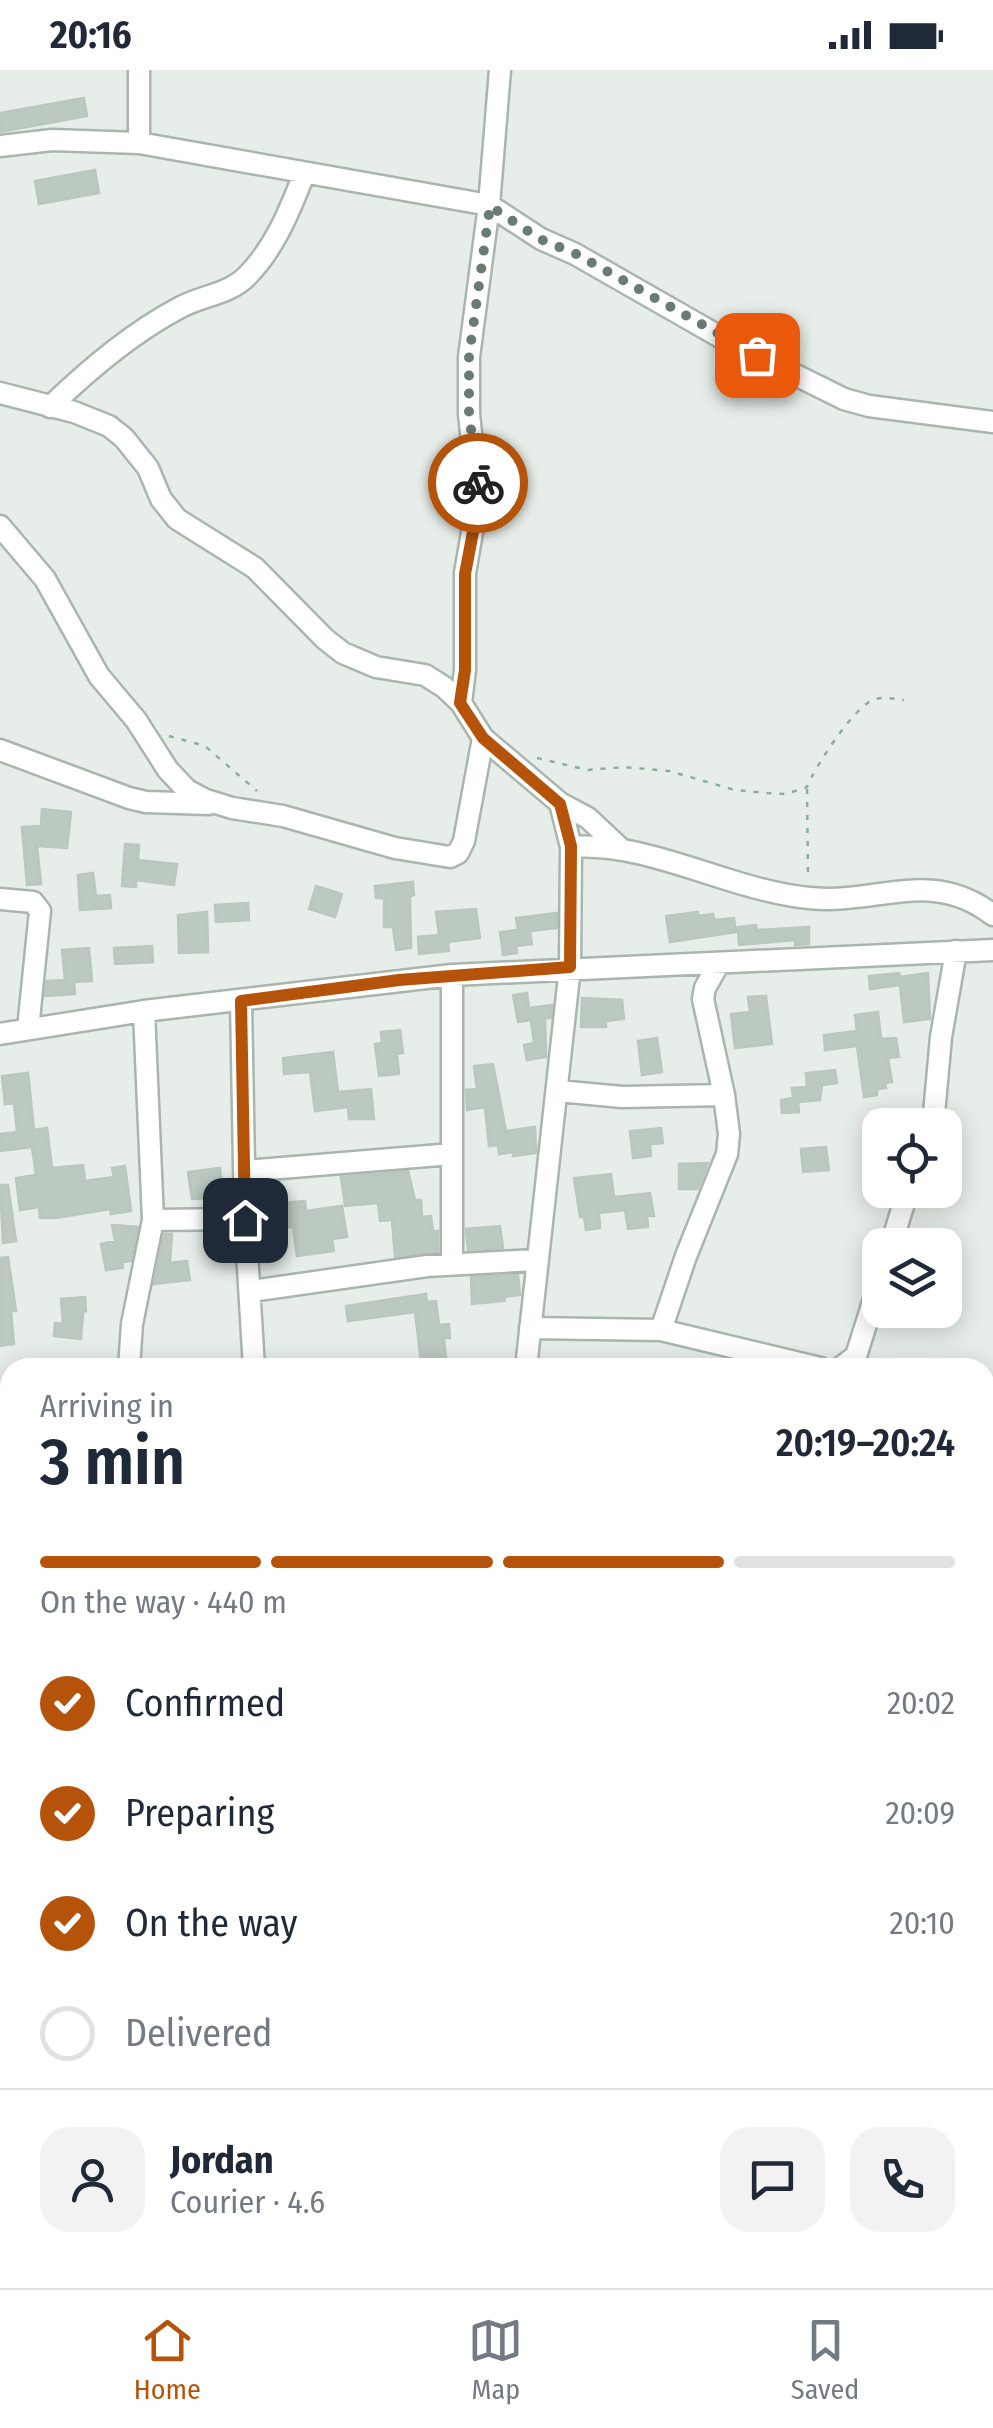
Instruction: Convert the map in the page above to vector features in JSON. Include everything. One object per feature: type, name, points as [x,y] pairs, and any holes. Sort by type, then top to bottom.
[{"type":"street","points":[[138,70],[139,144]]},
{"type":"street","points":[[460,703],[465,670],[465,574],[478,498],[469,414],[469,356],[490,206],[500,70]]},
{"type":"street","points":[[0,146],[52,140],[139,144],[490,206],[540,239],[576,254],[729,342],[844,399],[869,406],[993,422]]},
{"type":"street","points":[[50,406],[80,378],[155,323],[181,306],[229,290],[246,277],[270,248],[304,174]]},
{"type":"street","points":[[0,393],[96,420],[124,438],[148,468],[160,499],[177,519],[255,568],[343,653],[376,668],[426,675],[460,703],[483,738],[560,804],[588,818],[620,848]]},
{"type":"street","points":[[0,526],[45,579],[99,676],[136,720],[168,770],[187,790],[217,803]]},
{"type":"street","points":[[0,750],[128,798],[163,803],[217,803],[283,816],[395,848],[450,857],[458,853],[464,841],[483,738]]},
{"type":"street","points":[[527,1358],[570,967],[571,846],[560,804]]},
{"type":"street","points":[[571,846],[620,848],[748,887],[807,898],[839,899],[932,889],[973,899],[993,915]]},
{"type":"street","points":[[0,899],[32,902],[40,911],[28,1030]]},
{"type":"street","points":[[0,1034],[144,1011],[452,975],[993,950]]},
{"type":"street","points":[[935,1108],[941,1037],[956,952]]},
{"type":"street","points":[[662,1330],[680,1272],[716,1190],[727,1154],[729,1134],[724,1096],[703,998],[718,963]]},
{"type":"street","points":[[452,975],[452,1264]]},
{"type":"street","points":[[241,1001],[245,1220],[254,1358]]},
{"type":"street","points":[[129,1358],[153,1220],[144,1011]]},
{"type":"street","points":[[558,1091],[622,1097],[724,1096]]},
{"type":"street","points":[[244,1171],[452,1154]]},
{"type":"street","points":[[153,1220],[245,1220]]},
{"type":"street","points":[[251,1291],[452,1264],[535,1260]]},
{"type":"street","points":[[530,1328],[662,1330],[778,1358]]},
{"type":"street","points":[[853,1358],[865,1328]]},
{"type":"path","points":[[807,898],[807,787],[819,760],[864,705],[884,697],[904,700]]},
{"type":"path","points":[[163,735],[205,746],[260,794]]},
{"type":"path","points":[[506,757],[543,759],[588,770],[624,767],[669,771],[765,794],[786,794],[807,787]]},
{"type":"building","points":[[84,98],[87,116],[0,132],[0,113]]},
{"type":"building","points":[[95,170],[99,193],[39,204],[35,181]]},
{"type":"building","points":[[42,809],[71,812],[67,848],[37,846],[41,884],[27,885],[22,827],[41,826]]},
{"type":"building","points":[[125,844],[139,845],[138,860],[177,864],[174,885],[136,880],[136,887],[122,886]]},
{"type":"building","points":[[93,873],[96,896],[110,895],[111,908],[80,910],[78,875]]},
{"type":"building","points":[[413,882],[411,948],[396,950],[393,927],[384,927],[384,898],[376,898],[375,886]]},
{"type":"building","points":[[316,886],[342,894],[335,917],[309,909]]},
{"type":"building","points":[[248,903],[249,920],[216,922],[215,905]]},
{"type":"building","points":[[476,909],[480,938],[448,942],[449,951],[419,954],[418,937],[439,935],[436,912]]},
{"type":"building","points":[[207,912],[208,952],[179,953],[178,915]]},
{"type":"building","points":[[698,912],[698,916],[713,914],[714,920],[734,918],[736,932],[670,942],[666,916]]},
{"type":"building","points":[[557,913],[557,928],[530,931],[532,944],[516,946],[517,953],[503,955],[500,932],[518,930],[516,918]]},
{"type":"building","points":[[756,925],[757,930],[809,927],[809,944],[795,945],[795,940],[739,945],[738,927]]},
{"type":"building","points":[[152,946],[153,962],[115,964],[114,948]]},
{"type":"building","points":[[89,948],[92,981],[74,982],[75,994],[45,996],[47,981],[65,980],[62,950]]},
{"type":"building","points":[[899,973],[900,977],[928,973],[930,1019],[904,1022],[900,985],[870,989],[869,976]]},
{"type":"building","points":[[527,993],[529,1008],[552,1005],[551,1018],[545,1018],[546,1057],[527,1060],[524,1045],[534,1043],[531,1020],[518,1022],[513,995]]},
{"type":"building","points":[[766,996],[772,1044],[735,1048],[731,1014],[750,1012],[748,997]]},
{"type":"building","points":[[582,998],[622,1000],[624,1019],[606,1021],[606,1027],[581,1027]]},
{"type":"building","points":[[878,1012],[881,1039],[896,1038],[899,1057],[888,1058],[892,1082],[877,1089],[877,1095],[864,1097],[857,1046],[825,1050],[824,1035],[857,1031],[855,1015]]},
{"type":"building","points":[[400,1030],[403,1053],[397,1054],[399,1074],[379,1076],[375,1044],[382,1043],[381,1032]]},
{"type":"building","points":[[657,1038],[662,1072],[642,1075],[638,1041]]},
{"type":"building","points":[[333,1052],[338,1092],[371,1089],[374,1119],[349,1119],[348,1107],[315,1111],[310,1072],[284,1074],[283,1058]]},
{"type":"building","points":[[493,1064],[506,1131],[535,1127],[536,1153],[499,1154],[498,1145],[489,1146],[485,1107],[467,1110],[466,1090],[477,1089],[474,1066]]},
{"type":"building","points":[[835,1070],[837,1083],[822,1085],[820,1100],[798,1102],[799,1112],[782,1113],[781,1100],[793,1098],[792,1088],[807,1087],[806,1073]]},
{"type":"building","points":[[28,1073],[34,1130],[47,1128],[52,1168],[83,1165],[85,1181],[114,1177],[112,1168],[125,1166],[131,1211],[111,1214],[110,1209],[40,1218],[39,1207],[20,1210],[16,1178],[36,1175],[32,1147],[0,1151],[0,1134],[17,1132],[14,1103],[5,1104],[2,1076]]},
{"type":"building","points":[[661,1128],[663,1143],[650,1144],[651,1156],[633,1158],[630,1131]]},
{"type":"building","points":[[826,1147],[829,1170],[803,1172],[801,1149]]},
{"type":"building","points":[[708,1163],[698,1189],[679,1189],[679,1164]]},
{"type":"building","points":[[220,1168],[223,1197],[192,1199],[188,1172]]},
{"type":"building","points":[[408,1171],[415,1200],[421,1200],[422,1217],[431,1216],[433,1231],[438,1231],[438,1252],[395,1257],[392,1220],[380,1221],[378,1203],[345,1206],[341,1177]]},
{"type":"building","points":[[611,1174],[614,1197],[650,1193],[654,1216],[647,1216],[648,1227],[628,1229],[625,1210],[599,1213],[600,1228],[586,1230],[574,1178]]},
{"type":"building","points":[[0,1185],[8,1185],[16,1241],[3,1243]]},
{"type":"building","points":[[305,1201],[306,1211],[342,1206],[347,1237],[332,1239],[334,1251],[297,1256],[293,1227],[274,1229],[270,1204]]},
{"type":"building","points":[[112,1225],[138,1227],[131,1261],[122,1262],[123,1268],[106,1270],[101,1244],[115,1241]]},
{"type":"building","points":[[500,1226],[503,1248],[468,1250],[466,1229]]},
{"type":"building","points":[[164,1234],[172,1234],[170,1263],[187,1261],[190,1280],[154,1284]]},
{"type":"building","points":[[8,1257],[16,1311],[11,1311],[14,1344],[0,1346],[0,1258]]},
{"type":"building","points":[[518,1275],[520,1295],[504,1297],[505,1301],[472,1304],[471,1277]]},
{"type":"building","points":[[426,1294],[427,1302],[436,1301],[439,1325],[449,1324],[450,1338],[444,1338],[446,1358],[421,1358],[415,1312],[348,1321],[346,1306]]},
{"type":"building","points":[[85,1297],[81,1339],[54,1336],[55,1323],[63,1324],[61,1299]]},
{"type":"way so far","points":[[478,483],[469,414],[469,356],[490,206],[540,239],[576,254],[757,355]]},
{"type":"route","points":[[245,1220],[241,1001],[399,980],[570,967],[571,846],[560,804],[483,738],[460,703],[465,670],[462,606],[478,483]]}]
